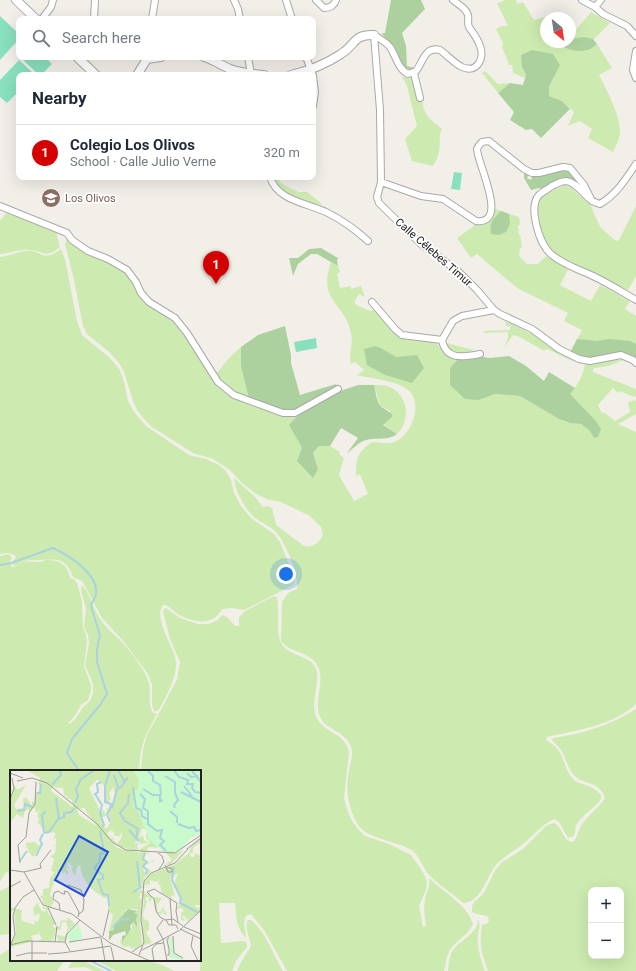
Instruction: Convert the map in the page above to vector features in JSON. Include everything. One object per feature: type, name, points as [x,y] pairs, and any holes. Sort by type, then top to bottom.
[{"type":"street","points":[[16,0],[33,16]]},
{"type":"street","points":[[44,16],[51,7],[53,0]]},
{"type":"street","points":[[94,16],[95,0]]},
{"type":"street","points":[[152,16],[155,0]]},
{"type":"street","points":[[234,0],[239,16]]},
{"type":"street","points":[[286,0],[291,16]]},
{"type":"street","points":[[316,0],[324,8],[333,6],[336,0]]},
{"type":"street","points":[[314,72],[342,53],[364,35],[374,35],[385,42],[390,47],[402,71],[408,74],[414,72],[418,68],[426,53],[436,49],[440,50],[462,67],[469,69],[474,68],[479,64],[481,58],[481,47],[468,25],[468,15],[464,8],[453,0]]},
{"type":"street","points":[[582,0],[595,7],[603,14],[627,26],[636,36]]},
{"type":"street","points":[[595,7],[601,0]]},
{"type":"street","name":"Calle Célebes Timur","points":[[374,35],[380,110],[381,182],[377,198],[379,203],[421,244],[458,271],[478,290],[494,310],[500,314],[532,330],[559,349],[579,359],[590,361],[621,355],[633,360],[636,363]]},
{"type":"street","points":[[636,52],[633,70],[636,78]]},
{"type":"street","points":[[84,60],[94,72]]},
{"type":"street","points":[[139,72],[146,60]]},
{"type":"street","points":[[215,60],[230,69],[243,72]]},
{"type":"street","points":[[249,60],[251,72]]},
{"type":"street","points":[[307,60],[312,72]]},
{"type":"street","points":[[414,72],[420,98]]},
{"type":"street","points":[[381,182],[421,196],[443,199],[476,221],[482,222],[487,219],[491,213],[491,206],[485,175],[477,150],[482,142],[489,142],[524,169],[532,173],[539,173],[563,166],[570,168],[584,185],[592,201]]},
{"type":"street","points":[[636,164],[619,190],[609,199],[600,204],[592,201],[570,182],[564,181],[539,195],[535,202],[540,238],[544,246],[558,259],[603,281],[636,300]]},
{"type":"street","points":[[271,180],[279,192],[296,202],[311,206],[329,214],[360,234],[368,241]]},
{"type":"street","points":[[0,206],[67,233],[72,240],[88,251],[108,259],[127,270],[149,302],[175,318],[187,333],[218,382],[234,395],[283,413],[295,413],[338,389]]},
{"type":"street","points":[[372,302],[402,335],[442,340]]},
{"type":"street","points":[[480,354],[458,357],[450,354],[443,348],[442,340],[453,321],[462,316],[494,310]]},
{"type":"green space","points":[[391,0],[421,0],[425,9],[402,33],[406,46],[407,66],[415,68],[411,70],[404,67],[393,45],[382,34],[385,33]]},
{"type":"green space","points":[[506,0],[516,0],[518,4],[523,2],[534,20],[540,18],[540,48],[567,48],[586,51],[597,44],[612,68],[599,75],[613,104],[620,127],[620,136],[613,152],[588,138],[592,129],[580,121],[568,126],[574,112],[562,101],[548,96],[549,87],[554,78],[522,67],[526,75],[525,78],[513,73],[512,65],[509,65],[502,47],[503,43],[496,29],[502,26],[508,26],[497,3]]},
{"type":"green space","points":[[591,12],[610,23],[583,50],[576,45],[576,30]]},
{"type":"green space","points":[[0,16],[16,31],[16,42],[0,60]]},
{"type":"green space","points":[[585,37],[593,39],[597,44],[593,48],[582,51],[566,48],[576,48],[576,38]]},
{"type":"green space","points":[[532,50],[553,54],[560,65],[549,87],[549,96],[562,101],[570,109],[541,138],[532,129],[526,130],[510,120],[514,112],[498,93],[510,83],[523,85],[526,75],[522,67],[521,55]]},
{"type":"green space","points":[[19,60],[32,72],[16,72],[16,94],[7,103],[0,97],[0,80]]},
{"type":"green space","points":[[23,60],[48,60],[52,64],[44,72],[36,72]]},
{"type":"green space","points":[[485,71],[498,84],[510,83],[498,93],[482,73]]},
{"type":"green space","points":[[402,77],[413,78],[426,114],[442,129],[440,134],[439,153],[433,166],[412,161],[405,139],[417,126],[407,86]]},
{"type":"green space","points":[[561,169],[568,170],[582,187],[562,179],[542,189],[539,188],[531,190],[524,178],[524,171],[529,174],[527,178],[531,180],[533,175]]},
{"type":"green space","points":[[454,172],[462,173],[460,190],[451,189]]},
{"type":"green space","points":[[275,180],[279,180],[281,183],[299,192],[307,192],[322,204],[321,205],[292,196],[277,184]]},
{"type":"green space","points":[[565,185],[570,187],[591,205],[601,228],[616,241],[619,240],[636,206],[636,276],[628,290],[565,260],[548,248],[540,229],[537,205],[543,195]]},
{"type":"green space","points":[[493,208],[519,217],[519,235],[522,247],[520,249],[519,256],[527,264],[538,264],[546,256],[569,268],[560,285],[591,301],[600,285],[630,301],[625,309],[636,316],[636,359],[619,352],[587,357],[571,351],[582,330],[564,321],[568,313],[517,288],[477,254],[471,258],[457,238],[478,223],[486,221]]},
{"type":"green space","points":[[501,211],[509,214],[510,224],[506,232],[499,235],[491,234],[492,221]]},
{"type":"green space","points":[[7,212],[56,232],[60,247],[47,254],[34,250],[25,250],[0,254],[0,221]]},
{"type":"green space","points":[[67,239],[126,273],[142,298],[150,306],[174,322],[188,339],[216,384],[235,397],[261,408],[284,415],[300,413],[289,425],[302,448],[318,469],[313,453],[319,446],[330,446],[340,452],[339,454],[344,458],[339,475],[354,501],[368,494],[360,474],[356,476],[358,456],[363,449],[372,442],[390,443],[402,437],[407,432],[414,417],[415,402],[412,395],[402,386],[357,375],[364,370],[355,362],[351,364],[350,356],[352,337],[348,323],[330,294],[327,286],[331,262],[338,266],[340,272],[337,274],[340,288],[351,286],[351,289],[361,286],[365,297],[359,294],[354,302],[358,306],[370,311],[375,309],[398,335],[406,339],[416,341],[435,341],[444,353],[458,359],[479,400],[495,394],[520,396],[559,419],[570,423],[581,424],[589,430],[594,438],[598,437],[581,407],[569,394],[580,380],[585,364],[595,364],[612,359],[623,360],[609,366],[595,368],[593,369],[593,372],[636,389],[636,397],[620,391],[618,393],[613,388],[598,405],[601,412],[605,413],[615,421],[630,412],[628,402],[636,400],[636,414],[618,424],[636,432],[636,704],[627,711],[605,722],[547,737],[546,740],[554,745],[562,756],[571,777],[577,782],[594,788],[601,795],[601,799],[576,826],[574,836],[568,838],[559,822],[554,819],[549,821],[523,844],[499,862],[492,870],[479,894],[469,902],[463,903],[430,876],[413,851],[369,834],[359,826],[352,813],[348,799],[347,785],[352,750],[350,743],[346,738],[330,728],[321,720],[318,707],[320,673],[318,667],[314,661],[306,655],[284,645],[281,641],[282,602],[288,593],[297,589],[296,575],[291,559],[276,532],[255,518],[247,510],[241,500],[234,478],[254,496],[263,507],[268,506],[272,508],[276,525],[304,546],[313,546],[320,540],[323,535],[321,527],[310,516],[281,502],[269,500],[256,494],[241,482],[230,470],[213,459],[193,453],[152,427],[143,418],[133,401],[124,372],[119,363],[109,352],[87,334],[83,326],[65,244]]},
{"type":"green space","points":[[321,248],[338,258],[338,266],[317,254],[311,254],[298,264],[293,276],[289,258],[298,258],[309,249]]},
{"type":"green space","points":[[61,249],[65,259],[77,321],[82,335],[110,358],[120,370],[128,401],[135,413],[146,426],[189,455],[206,459],[219,465],[226,471],[231,480],[234,493],[241,506],[251,518],[274,534],[280,542],[295,580],[293,585],[244,610],[232,608],[222,609],[213,619],[207,621],[201,622],[188,619],[176,613],[168,606],[163,605],[161,611],[162,625],[176,661],[176,667],[171,686],[157,711],[154,711],[152,705],[152,685],[148,674],[124,642],[102,618],[82,581],[73,577],[64,563],[56,560],[28,560],[16,566],[13,565],[16,557],[14,555],[9,553],[0,554],[0,257],[25,251],[31,251],[46,256]]},
{"type":"green space","points":[[505,321],[532,334],[551,348],[578,362],[570,360],[547,349],[544,351],[520,337],[513,335],[504,348],[508,338],[508,332],[485,333],[483,331],[510,330],[510,326],[506,326]]},
{"type":"green space","points":[[285,326],[291,355],[291,363],[300,395],[336,384],[338,387],[296,410],[283,412],[249,399],[241,366],[241,347],[258,335]]},
{"type":"green space","points":[[316,338],[317,348],[296,352],[294,342]]},
{"type":"green space","points":[[577,339],[597,341],[609,339],[630,341],[636,344],[636,359],[619,352],[593,357],[579,355],[571,351]]},
{"type":"green space","points":[[446,343],[474,350],[457,354],[450,351]]},
{"type":"green space","points":[[375,346],[396,357],[417,355],[424,368],[412,383],[385,375],[367,365],[364,349]]},
{"type":"green space","points":[[241,347],[241,366],[249,399],[230,390],[216,374],[230,357]]},
{"type":"green space","points":[[476,356],[490,358],[509,356],[526,366],[544,381],[549,372],[575,388],[570,394],[595,420],[601,429],[598,437],[594,438],[589,430],[581,424],[570,423],[559,419],[520,396],[495,394],[479,400],[465,399],[450,385],[450,368],[458,359]]},
{"type":"green space","points":[[358,385],[374,385],[379,403],[393,416],[383,425],[397,434],[386,438],[363,441],[347,453],[358,438],[341,428],[330,446],[319,446],[313,453],[318,469],[313,478],[297,461],[302,448],[289,425],[300,413],[340,391]]},
{"type":"green space","points":[[374,385],[387,386],[394,389],[400,394],[403,400],[406,407],[405,421],[397,434],[383,424],[390,411],[379,403]]},
{"type":"green space","points":[[9,554],[12,558],[10,561],[12,567],[23,562],[50,560],[59,562],[65,566],[70,578],[74,579],[77,583],[82,601],[83,627],[87,642],[84,666],[91,685],[91,691],[88,700],[81,705],[74,717],[68,723],[70,724],[76,718],[83,707],[90,701],[93,693],[93,684],[85,665],[89,643],[88,635],[84,627],[86,609],[81,590],[82,585],[88,593],[98,616],[107,628],[120,640],[136,659],[146,676],[150,688],[151,709],[153,713],[157,714],[144,741],[139,770],[10,770],[10,874],[6,872],[0,882],[0,556]]},
{"type":"green space","points":[[274,596],[277,598],[278,632],[282,644],[289,651],[313,663],[317,672],[314,703],[315,715],[326,729],[340,737],[347,745],[349,752],[344,798],[352,821],[365,836],[389,844],[411,855],[423,872],[427,881],[426,890],[419,906],[423,927],[426,926],[424,907],[429,878],[460,904],[470,917],[473,924],[468,932],[449,952],[444,971],[287,971],[264,930],[251,914],[246,916],[245,919],[244,925],[246,938],[238,926],[235,903],[219,903],[221,943],[243,941],[246,942],[247,947],[236,961],[232,971],[200,971],[201,770],[141,770],[143,749],[147,735],[177,679],[180,662],[170,639],[163,612],[164,609],[166,608],[180,618],[198,624],[209,624],[218,620],[222,615],[227,617],[235,626],[239,626],[239,617],[245,611]]},
{"type":"green space","points":[[636,709],[636,971],[488,971],[482,953],[481,938],[482,925],[488,923],[489,920],[487,916],[472,912],[472,906],[485,891],[494,872],[501,863],[523,849],[547,825],[554,823],[569,841],[573,842],[582,824],[605,798],[596,786],[580,780],[573,775],[561,750],[552,740],[553,738],[575,734],[617,720]]},
{"type":"green space","points":[[10,886],[10,934],[0,935],[0,891]]},
{"type":"green space","points":[[478,919],[478,945],[485,971],[448,971],[450,957],[453,950],[475,929]]},
{"type":"green space","points":[[248,920],[251,920],[261,931],[283,971],[237,971],[251,946],[247,930]]},
{"type":"green space","points":[[10,949],[10,961],[64,961],[57,971],[0,971],[0,955]]},
{"type":"green space","points":[[72,961],[84,961],[105,971],[94,971],[85,967],[68,968]]},
{"type":"green space","points":[[97,961],[146,961],[165,966],[174,971],[116,971]]},
{"type":"waterway","points":[[0,565],[11,563],[53,548],[74,560],[93,579],[96,587],[96,594],[91,606],[100,635],[97,649],[97,662],[107,694],[100,705],[72,739],[67,753],[78,770]]},
{"type":"waterway","points":[[91,961],[111,971]]},
{"type":"place","name":"Los Olivos","points":[[51,198]]},
{"type":"place","name":"Colegio Los Olivos","points":[[216,284]]}]
